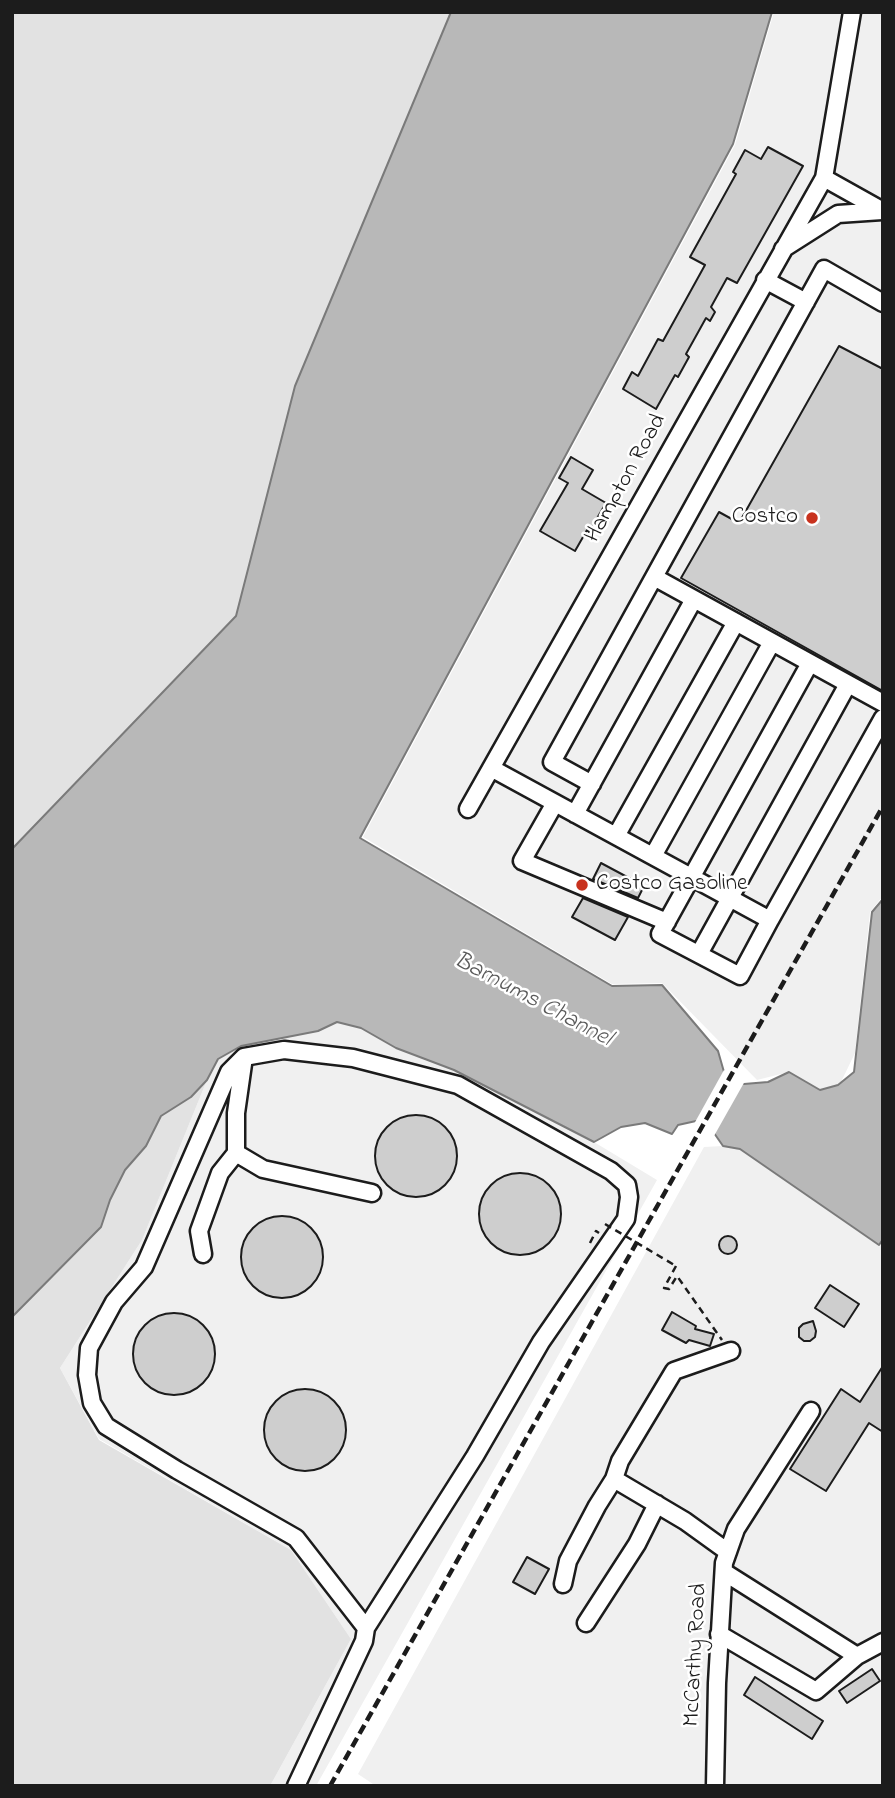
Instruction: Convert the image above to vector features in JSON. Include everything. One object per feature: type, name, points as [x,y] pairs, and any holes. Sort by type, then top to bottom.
[{"type":"street","name":"Hampton Road","points":[[468,809],[824,178],[852,12]]},
{"type":"street","points":[[824,178],[882,211]]},
{"type":"street","name":"Hampton Road","points":[[781,250],[838,214],[882,211]]},
{"type":"street","points":[[592,784],[552,762],[824,269],[883,303]]},
{"type":"street","points":[[765,280],[806,302]]},
{"type":"street","points":[[654,577],[883,703]]},
{"type":"street","points":[[575,814],[694,599]]},
{"type":"street","points":[[616,836],[736,622]]},
{"type":"street","points":[[653,856],[772,642]]},
{"type":"street","points":[[810,663],[660,934],[740,976],[883,718]]},
{"type":"street","points":[[699,954],[848,684]]},
{"type":"street","points":[[491,768],[770,920]]},
{"type":"street","points":[[555,803],[522,861],[667,922]]},
{"type":"street","points":[[296,1786],[365,1635],[475,1456],[541,1342],[626,1219],[629,1197],[626,1185],[611,1171],[458,1085],[354,1058],[284,1050],[244,1057],[229,1072],[144,1267],[114,1301],[89,1348],[87,1376],[92,1403],[106,1426],[296,1538],[365,1635]]},
{"type":"street","points":[[203,1254],[199,1231],[220,1173],[236,1153],[236,1114],[244,1057]]},
{"type":"street","points":[[236,1153],[262,1169],[372,1194]]},
{"type":"street","points":[[563,1584],[568,1561],[614,1479],[620,1461],[674,1371],[730,1351]]},
{"type":"street","name":"McCarthy Road","points":[[715,1786],[719,1634],[724,1572],[729,1552],[736,1529],[811,1411]]},
{"type":"street","points":[[614,1479],[729,1552]]},
{"type":"street","points":[[586,1623],[637,1544],[657,1504]]},
{"type":"street","points":[[724,1572],[857,1656]]},
{"type":"street","points":[[719,1634],[816,1691],[857,1656],[883,1642]]},
{"type":"path","points":[[605,1224],[676,1266],[664,1288],[668,1289],[677,1276],[730,1351]]},
{"type":"shaded area","points":[[12,12],[451,12],[295,386],[236,616],[12,849]]},
{"type":"shaded area","points":[[774,12],[883,12],[883,896],[870,912],[855,1053],[840,1084],[820,1091],[789,1072],[757,1080],[662,983],[612,984],[363,837],[735,145]]},
{"type":"shaded area","points":[[337,1022],[361,1028],[396,1048],[454,1070],[594,1142],[657,1180],[316,1786],[270,1786],[351,1639],[291,1550],[99,1439],[60,1368],[142,1240],[218,1059],[241,1046],[317,1031]]},
{"type":"shaded area","points":[[207,1080],[142,1240],[60,1368],[99,1440],[291,1550],[351,1639],[270,1786],[12,1786],[12,1317],[101,1227],[110,1200],[125,1170],[146,1146],[162,1116],[191,1097]]},
{"type":"shaded area","points":[[704,1147],[740,1149],[878,1245],[883,1239],[883,1786],[376,1786],[358,1774]]},
{"type":"water","name":"Barnums Channel","points":[[451,12],[772,12],[733,144],[360,838],[612,986],[662,985],[718,1051],[724,1072],[744,1084],[768,1082],[789,1072],[820,1090],[838,1085],[854,1072],[872,912],[883,899],[883,1239],[879,1245],[740,1149],[723,1146],[714,1133],[696,1121],[678,1125],[672,1134],[645,1123],[621,1127],[594,1142],[454,1070],[396,1048],[361,1028],[337,1022],[318,1031],[241,1046],[218,1059],[207,1080],[191,1097],[161,1116],[146,1146],[125,1170],[110,1200],[101,1227],[12,1317],[12,849],[236,616],[295,386]]},
{"type":"pier","points":[[724,1070],[745,1081],[714,1136],[694,1124]]},
{"type":"building","points":[[768,147],[803,166],[737,283],[727,278],[711,307],[715,312],[710,321],[706,318],[686,354],[689,357],[678,377],[675,375],[656,409],[623,389],[632,372],[638,376],[658,339],[663,341],[705,265],[690,257],[736,174],[733,172],[745,150],[761,159]]},
{"type":"building","name":"Costco","points":[[839,346],[883,369],[883,691],[681,578],[719,512],[739,523]]},
{"type":"building","points":[[571,457],[593,470],[582,489],[606,503],[575,551],[540,531],[568,483],[559,478]]},
{"type":"building","points":[[601,863],[644,886],[638,898],[593,879]]},
{"type":"building","points":[[583,898],[628,917],[615,940],[572,917]]},
{"type":"building","points":[[416,1115],[432,1118],[445,1127],[454,1140],[457,1156],[454,1172],[445,1185],[432,1194],[416,1197],[400,1194],[387,1185],[378,1172],[375,1156],[378,1140],[387,1127],[400,1118]]},
{"type":"building","points":[[520,1173],[536,1176],[549,1185],[558,1198],[561,1214],[558,1230],[549,1243],[536,1252],[520,1255],[504,1252],[491,1243],[482,1230],[479,1214],[482,1198],[491,1185],[504,1176]]},
{"type":"building","points":[[282,1216],[298,1219],[311,1228],[320,1241],[323,1257],[320,1273],[311,1286],[298,1295],[282,1298],[266,1295],[253,1286],[244,1273],[241,1257],[244,1241],[253,1228],[266,1219]]},
{"type":"building","points":[[728,1236],[734,1239],[737,1245],[734,1251],[728,1254],[722,1251],[719,1245],[722,1239]]},
{"type":"building","points":[[830,1285],[859,1304],[844,1327],[815,1308]]},
{"type":"building","points":[[672,1312],[696,1326],[695,1329],[714,1334],[710,1346],[689,1340],[686,1343],[662,1330]]},
{"type":"building","points":[[174,1313],[190,1316],[203,1325],[212,1338],[215,1354],[212,1370],[203,1383],[190,1392],[174,1395],[158,1392],[145,1383],[136,1370],[133,1354],[136,1338],[145,1325],[158,1316]]},
{"type":"building","points":[[813,1321],[815,1337],[804,1341],[799,1337],[799,1328]]},
{"type":"building","points":[[883,1366],[883,1432],[869,1423],[826,1491],[790,1469],[841,1389],[860,1402]]},
{"type":"building","points":[[305,1389],[321,1392],[334,1401],[343,1414],[346,1430],[343,1446],[334,1459],[321,1468],[305,1471],[289,1468],[276,1459],[267,1446],[264,1430],[267,1414],[276,1401],[289,1392]]},
{"type":"building","points":[[527,1557],[549,1569],[535,1594],[513,1582]]},
{"type":"building","points":[[872,1669],[880,1681],[847,1703],[839,1691]]},
{"type":"building","points":[[755,1677],[823,1721],[812,1739],[744,1695]]},
{"type":"railway","points":[[330,1786],[883,806]]},
{"type":"place","name":"Costco","points":[[812,518]]},
{"type":"place","name":"Costco Gasoline","points":[[582,885]]}]
